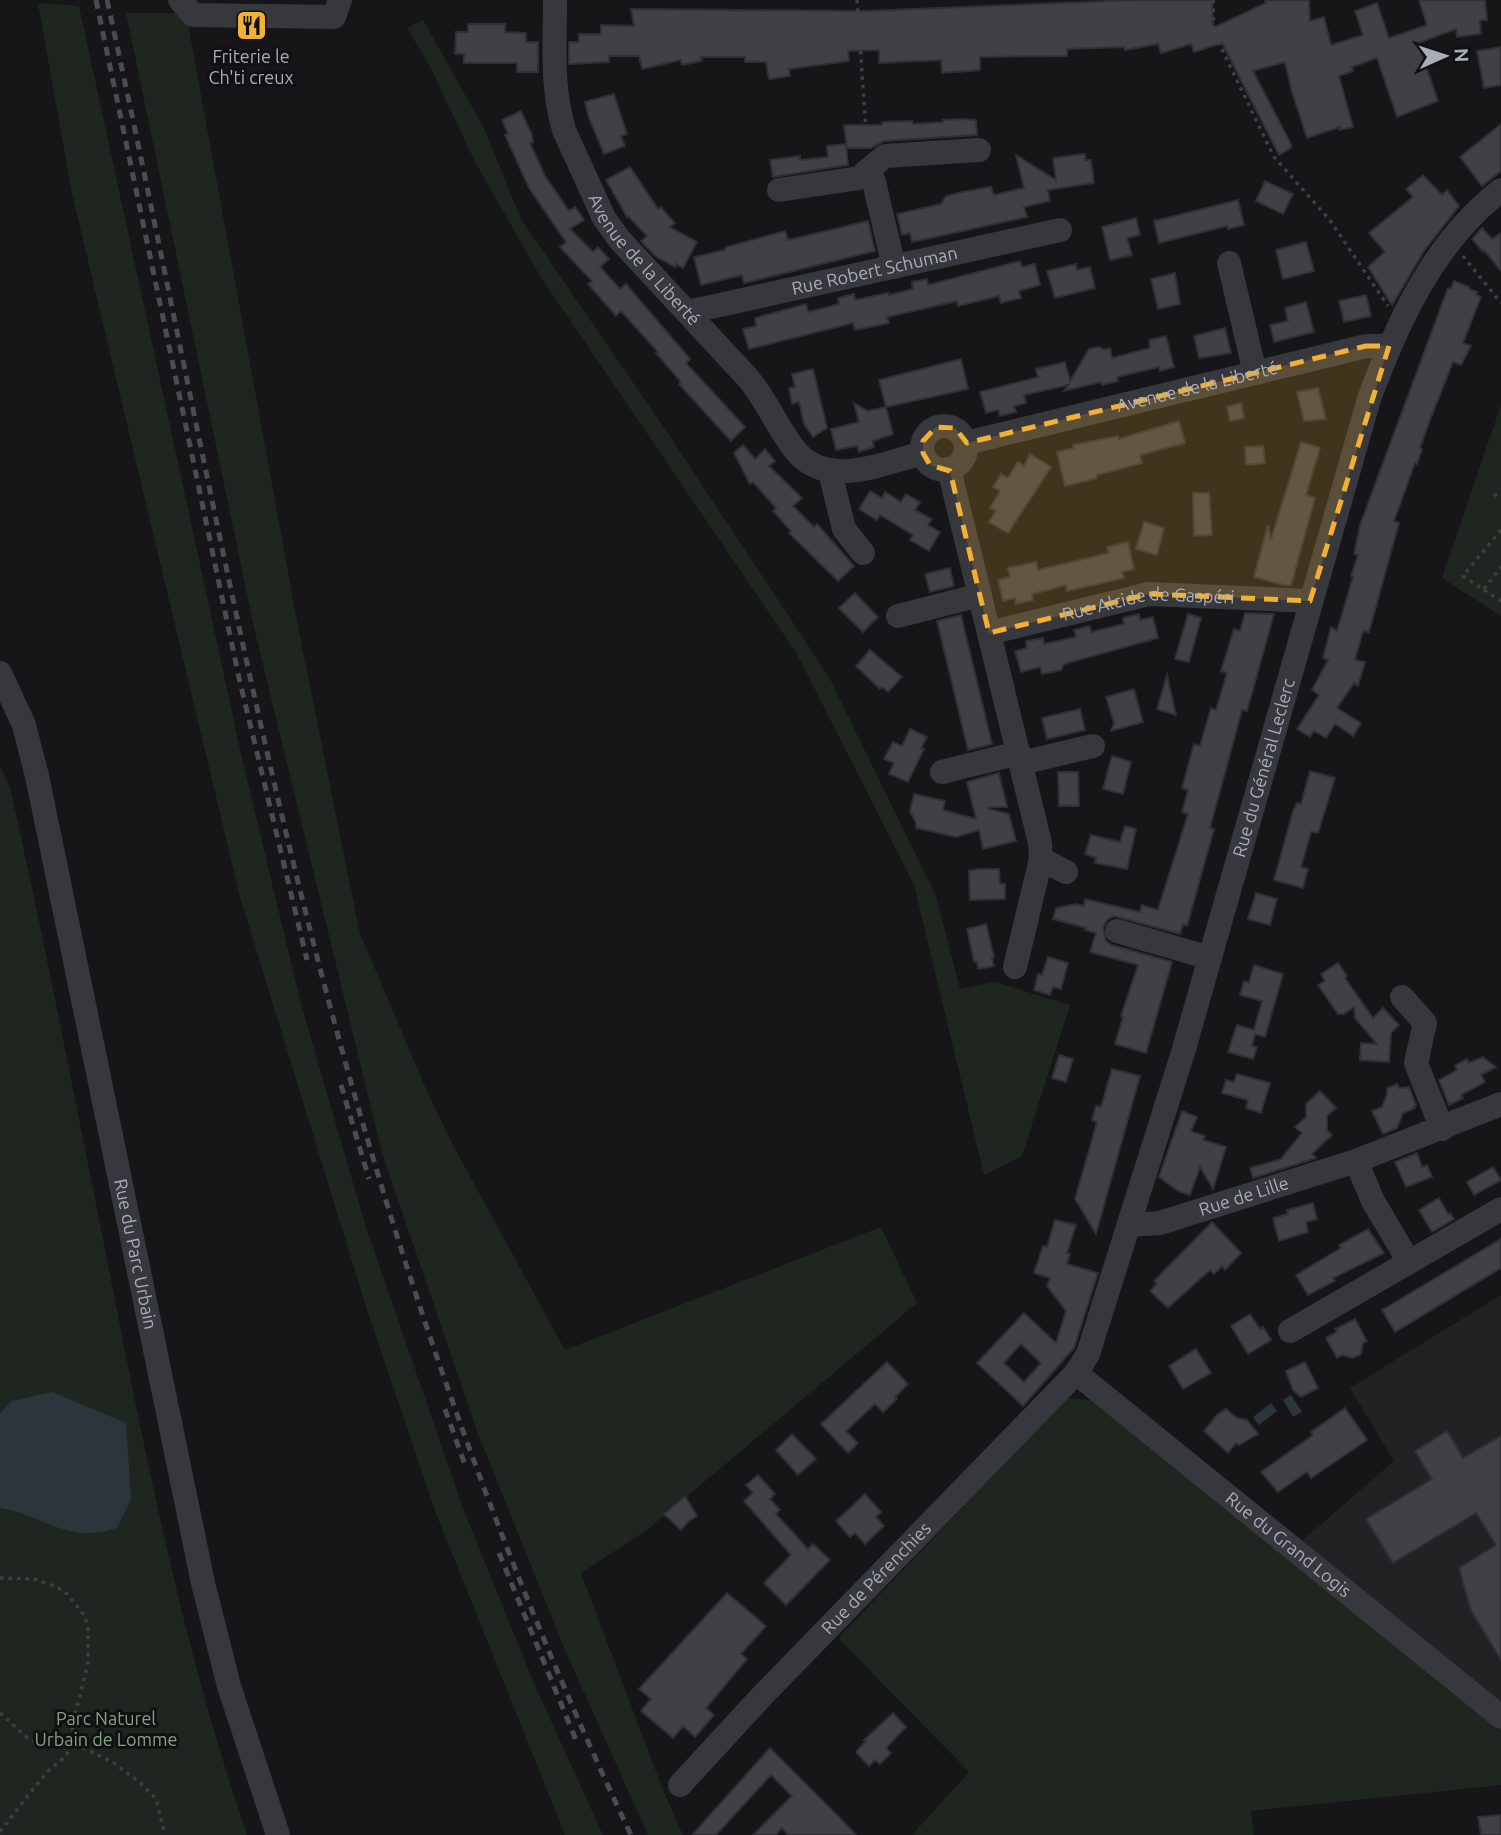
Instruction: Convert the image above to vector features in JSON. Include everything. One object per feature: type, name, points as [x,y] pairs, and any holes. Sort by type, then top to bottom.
[{"type":"street","points":[[180,0],[193,15],[334,17],[340,0]]},
{"type":"street","name":"Avenue de la Liberté","points":[[555,0],[554,88],[564,130],[611,228],[757,389],[794,449],[816,468],[830,471]]},
{"type":"street","points":[[779,190],[859,178],[886,156],[979,150]]},
{"type":"street","points":[[868,170],[874,182],[894,267]]},
{"type":"street","name":"Rue du Général Leclerc","points":[[1076,1373],[1092,1343],[1129,1225],[1210,958],[1362,422],[1389,346],[1425,276],[1479,209],[1501,190]]},
{"type":"street","name":"Rue Robert Schuman","points":[[688,312],[1060,230]]},
{"type":"street","points":[[1229,263],[1255,373]]},
{"type":"street","name":"Avenue de la Liberté","points":[[966,443],[1366,346],[1389,346]]},
{"type":"street","points":[[936,427],[955,428],[966,443],[963,459],[949,469],[930,465],[923,453],[923,441],[930,430],[936,427]]},
{"type":"street","points":[[863,553],[844,529],[830,471],[855,470],[923,453]]},
{"type":"street","points":[[949,469],[1040,843],[1041,859],[1015,967]]},
{"type":"street","name":"Rue Alcide de Gaspéri","points":[[989,632],[1149,594],[1310,601]]},
{"type":"street","points":[[898,616],[980,596]]},
{"type":"street","name":"Rue du Parc Urbain","points":[[0,673],[24,725],[37,776],[169,1426],[216,1639],[239,1721],[278,1835]]},
{"type":"street","points":[[942,772],[1093,746]]},
{"type":"street","points":[[1041,859],[1066,872]]},
{"type":"street","points":[[1117,931],[1210,958]]},
{"type":"street","points":[[1402,997],[1425,1023],[1416,1063],[1442,1129]]},
{"type":"street","name":"Rue de Lille","points":[[1129,1225],[1160,1223],[1356,1161],[1501,1104]]},
{"type":"street","points":[[1356,1161],[1373,1201],[1409,1262]]},
{"type":"street","points":[[1290,1331],[1501,1209]]},
{"type":"street","name":"Rue du Grand Logis","points":[[1076,1373],[1501,1717]]},
{"type":"street","name":"Rue de Pérenchies","points":[[680,1784],[1076,1373]]},
{"type":"path","points":[[857,0],[868,170]]},
{"type":"path","points":[[1213,0],[1214,33],[1274,157],[1329,219],[1400,321]]},
{"type":"path","points":[[1451,241],[1501,303]]},
{"type":"path","points":[[1494,494],[1501,499]]},
{"type":"path","points":[[1501,530],[1463,576],[1501,600]]},
{"type":"path","points":[[1484,589],[1501,567]]},
{"type":"path","points":[[0,1578],[34,1579],[57,1587],[76,1603],[88,1625],[88,1663],[73,1723],[72,1746],[65,1757],[29,1794],[0,1832]]},
{"type":"path","points":[[0,1713],[31,1741],[86,1749],[114,1763],[143,1785],[156,1799],[165,1835]]},
{"type":"highlighted area","points":[[1366,346],[1389,346],[1310,601],[1149,594],[989,633],[950,471],[930,465],[923,453],[923,441],[936,427],[955,428],[967,443]]},
{"type":"shaded area","points":[[1501,1295],[1501,1727],[1287,1554],[1394,1461],[1350,1388]]},
{"type":"shaded area","points":[[52,1392],[126,1423],[131,1499],[117,1528],[84,1533],[69,1531],[0,1508],[0,1414],[11,1401]]},
{"type":"shaded area","points":[[1291,1395],[1302,1412],[1293,1417],[1283,1400]]},
{"type":"shaded area","points":[[1271,1403],[1277,1411],[1259,1425],[1253,1417]]},
{"type":"green space","points":[[38,3],[79,6],[242,758],[301,1004],[365,1224],[464,1511],[536,1688],[603,1835],[565,1835],[437,1516],[367,1310],[240,897],[72,194]]},
{"type":"green space","points":[[126,13],[186,13],[299,632],[360,934],[427,1091],[455,1149],[565,1350],[881,1227],[917,1303],[647,1530],[581,1573],[663,1790],[683,1835],[648,1835],[565,1650],[478,1434],[382,1153],[254,628]]},
{"type":"green space","points":[[423,20],[484,128],[521,219],[667,432],[829,677],[936,896],[960,989],[995,982],[1070,1005],[1022,1156],[984,1175],[914,885],[797,654],[540,276],[474,160],[430,66],[407,28]]},
{"type":"green space","points":[[1501,405],[1501,616],[1442,578]]},
{"type":"green space","name":"Parc Naturel Urbain de Lomme","points":[[0,765],[10,787],[24,849],[170,1562],[205,1700],[247,1835],[0,1835]]},
{"type":"green space","points":[[1067,1398],[1099,1401],[1501,1727],[1501,1785],[1251,1811],[1254,1835],[912,1835],[969,1772],[841,1641],[840,1636]]},
{"type":"building","points":[[1134,0],[1212,0],[1213,28],[1266,3],[1265,0],[1309,0],[1310,21],[1324,17],[1331,45],[1363,35],[1355,11],[1377,3],[1389,38],[1427,25],[1419,0],[1485,0],[1487,20],[1480,20],[1481,34],[1457,37],[1456,29],[1418,43],[1438,101],[1397,117],[1377,58],[1352,67],[1353,71],[1339,76],[1353,127],[1340,130],[1340,127],[1307,138],[1285,62],[1253,71],[1291,144],[1291,148],[1279,155],[1222,43],[1194,52],[1191,44],[1161,53],[1158,44],[1125,50],[1124,47],[1067,49],[1067,56],[980,57],[980,70],[942,73],[941,60],[879,63],[879,50],[848,51],[849,61],[789,69],[790,76],[769,79],[766,62],[745,62],[745,57],[701,57],[702,61],[682,65],[681,60],[642,69],[639,56],[609,56],[609,62],[569,64],[569,42],[579,42],[579,34],[601,34],[601,25],[634,26],[631,9],[867,11]]},
{"type":"building","points":[[468,24],[505,24],[505,32],[526,33],[526,42],[538,42],[538,72],[517,72],[517,63],[464,63],[464,54],[455,54],[456,32],[468,32]]},
{"type":"building","points":[[1501,47],[1501,85],[1484,88],[1477,51]]},
{"type":"building","points":[[614,94],[627,134],[621,136],[625,146],[604,154],[585,102]]},
{"type":"building","points":[[521,111],[532,135],[533,142],[530,143],[545,176],[569,211],[575,207],[584,220],[570,229],[593,252],[598,247],[609,259],[600,267],[620,289],[626,284],[690,359],[686,363],[745,427],[731,441],[679,384],[681,382],[656,353],[658,352],[621,311],[616,316],[588,284],[592,281],[560,247],[566,242],[529,188],[505,135],[508,134],[502,120]]},
{"type":"building","points":[[976,120],[977,135],[884,141],[871,148],[847,148],[844,125],[882,125],[882,122],[912,121],[913,124]]},
{"type":"building","points":[[1501,124],[1501,171],[1482,186],[1460,157]]},
{"type":"building","points":[[846,144],[848,165],[773,177],[770,160],[800,156],[800,160],[828,157],[827,146]]},
{"type":"building","points":[[1085,154],[1085,160],[1091,160],[1094,183],[1048,190],[1050,201],[1024,207],[1027,217],[912,242],[910,233],[902,235],[897,214],[941,204],[946,196],[962,192],[991,187],[994,195],[1024,188],[1016,155],[1056,180],[1053,158]]},
{"type":"building","points":[[630,167],[658,209],[661,207],[675,223],[670,227],[697,242],[683,268],[676,264],[675,267],[655,256],[641,241],[647,236],[627,217],[606,180]]},
{"type":"building","points":[[1423,175],[1442,195],[1447,190],[1459,206],[1424,251],[1392,305],[1368,267],[1385,252],[1369,233],[1413,197],[1406,189]]},
{"type":"building","points":[[1265,181],[1293,194],[1283,214],[1256,201]]},
{"type":"building","points":[[1238,200],[1244,225],[1228,229],[1227,226],[1159,243],[1154,221]]},
{"type":"building","points":[[1136,218],[1140,235],[1127,238],[1132,255],[1110,260],[1102,227]]},
{"type":"building","points":[[868,221],[875,251],[744,283],[742,275],[701,285],[694,257],[785,231],[788,240]]},
{"type":"building","points":[[1482,228],[1492,239],[1501,233],[1501,271],[1472,239]]},
{"type":"building","points":[[1306,242],[1314,271],[1283,279],[1276,250]]},
{"type":"building","points":[[1020,261],[1022,267],[1035,264],[1040,285],[1019,291],[1021,298],[1001,303],[999,296],[958,306],[957,301],[887,317],[889,323],[855,330],[853,323],[749,349],[743,329],[756,326],[755,318],[806,304],[808,312],[839,304],[838,298],[854,294],[855,300],[888,293],[889,295],[913,289],[912,282],[927,279],[928,285]]},
{"type":"building","points":[[1076,264],[1077,270],[1090,267],[1095,288],[1055,298],[1047,271]]},
{"type":"building","points":[[1175,273],[1180,304],[1158,309],[1151,279]]},
{"type":"building","points":[[1454,281],[1469,287],[1481,297],[1463,343],[1471,346],[1461,365],[1453,362],[1430,420],[1417,464],[1415,463],[1394,521],[1399,523],[1369,632],[1363,631],[1355,660],[1365,662],[1358,686],[1354,683],[1337,708],[1361,723],[1353,736],[1335,724],[1326,738],[1314,731],[1310,737],[1297,729],[1319,695],[1312,690],[1328,660],[1323,658],[1331,627],[1337,631],[1353,577],[1351,576],[1358,555],[1354,554],[1360,525],[1448,288],[1451,289]]},
{"type":"building","points":[[1366,295],[1371,316],[1344,322],[1339,301]]},
{"type":"building","points":[[1306,302],[1314,332],[1274,342],[1270,325],[1288,321],[1285,308]]},
{"type":"building","points":[[1225,328],[1231,353],[1199,358],[1194,336]]},
{"type":"building","points":[[1166,336],[1174,367],[1160,371],[1159,367],[1117,377],[1118,381],[1102,385],[1101,382],[1064,391],[1068,385],[1024,395],[1026,403],[1014,406],[1016,412],[1000,416],[998,410],[986,413],[980,392],[1038,377],[1036,369],[1065,362],[1070,381],[1089,349],[1110,348],[1112,358],[1150,348],[1149,340]]},
{"type":"building","points":[[961,359],[968,389],[886,407],[879,380]]},
{"type":"building","points":[[813,369],[827,428],[813,437],[804,424],[799,402],[792,404],[789,388],[795,387],[792,374]]},
{"type":"building","points":[[1318,388],[1326,419],[1304,421],[1297,392]]},
{"type":"building","points":[[854,403],[868,411],[886,407],[893,434],[873,441],[874,447],[859,452],[857,446],[836,450],[831,429],[859,422]]},
{"type":"building","points":[[1241,403],[1244,418],[1230,421],[1227,407]]},
{"type":"building","points":[[1179,421],[1185,443],[1140,455],[1142,463],[1065,486],[1057,452],[1074,448],[1073,445],[1118,436],[1119,439]]},
{"type":"building","points":[[1301,442],[1320,448],[1306,495],[1315,498],[1291,585],[1284,585],[1254,577],[1268,525],[1271,540]]},
{"type":"building","points":[[743,445],[755,459],[765,449],[775,461],[769,466],[802,498],[793,506],[814,527],[817,524],[854,566],[838,581],[789,533],[791,531],[773,511],[776,508],[753,482],[750,484],[734,453]]},
{"type":"building","points":[[1263,446],[1265,463],[1246,465],[1245,447]]},
{"type":"building","points":[[1030,454],[1051,467],[1008,533],[989,522],[996,511],[990,508],[1000,491],[993,487],[1001,474],[1008,478],[1018,462],[1024,466]]},
{"type":"building","points":[[870,491],[882,498],[885,492],[901,502],[906,494],[920,502],[915,510],[932,519],[928,525],[940,532],[929,551],[910,540],[913,535],[880,515],[877,520],[859,509]]},
{"type":"building","points":[[1193,493],[1209,493],[1212,535],[1194,536]]},
{"type":"building","points":[[1144,522],[1164,528],[1157,555],[1136,549]]},
{"type":"building","points":[[1128,542],[1134,569],[1122,572],[1124,578],[1067,591],[1066,585],[1032,594],[1033,600],[1016,604],[1015,598],[1003,601],[998,580],[1010,577],[1008,568],[1036,562],[1038,570],[1109,553],[1107,547]]},
{"type":"building","points":[[950,568],[954,586],[930,592],[925,574]]},
{"type":"building","points":[[855,593],[878,617],[863,632],[839,608]]},
{"type":"building","points":[[1245,613],[1274,614],[1247,711],[1242,710],[1210,828],[1214,829],[1187,926],[1183,924],[1180,934],[1114,916],[1107,920],[1103,928],[1106,941],[1112,945],[1172,962],[1146,1053],[1115,1044],[1138,965],[1090,952],[1096,933],[1053,919],[1056,908],[1076,904],[1084,906],[1085,899],[1140,912],[1142,905],[1158,910],[1188,814],[1182,812],[1188,790],[1182,788],[1194,744],[1200,746],[1211,708],[1216,710],[1227,673],[1221,671],[1234,629],[1240,631]]},
{"type":"building","points":[[1139,614],[1140,620],[1153,617],[1158,638],[1064,664],[1061,670],[1042,674],[1040,667],[1021,672],[1015,651],[1027,648],[1026,641],[1043,638],[1044,644],[1076,637],[1074,630],[1090,626],[1091,632],[1124,624],[1123,618]]},
{"type":"building","points":[[1188,614],[1201,618],[1189,662],[1175,659]]},
{"type":"building","points":[[961,615],[992,744],[968,750],[937,621]]},
{"type":"building","points":[[870,650],[902,677],[888,692],[882,687],[880,689],[856,666]]},
{"type":"building","points":[[1167,675],[1176,715],[1157,709]]},
{"type":"building","points":[[1134,689],[1143,722],[1111,731],[1114,723],[1106,697]]},
{"type":"building","points":[[1080,709],[1085,730],[1047,739],[1042,718]]},
{"type":"building","points":[[910,729],[927,737],[908,782],[889,774],[894,763],[884,759],[893,742],[902,746]]},
{"type":"building","points":[[1112,756],[1131,762],[1123,794],[1103,789]]},
{"type":"building","points":[[1310,771],[1335,778],[1318,833],[1311,832],[1301,867],[1308,869],[1303,888],[1274,880],[1293,811],[1297,803],[1301,804]]},
{"type":"building","points":[[1058,772],[1078,772],[1079,806],[1059,806]]},
{"type":"building","points":[[999,773],[1007,807],[989,809],[1009,814],[1016,841],[983,849],[979,830],[956,837],[916,828],[910,811],[914,794],[945,801],[943,810],[976,819],[967,782]]},
{"type":"building","points":[[1125,826],[1136,829],[1127,869],[1095,863],[1096,858],[1085,854],[1091,835],[1120,842]]},
{"type":"building","points":[[999,869],[1000,884],[1005,884],[1005,899],[970,900],[969,871]]},
{"type":"building","points":[[1256,893],[1277,899],[1270,925],[1248,919]]},
{"type":"building","points":[[986,924],[994,966],[978,969],[967,929]]},
{"type":"building","points":[[1048,957],[1068,963],[1061,989],[1053,987],[1050,995],[1034,990],[1038,974],[1042,975]]},
{"type":"building","points":[[1338,963],[1347,976],[1345,978],[1373,1018],[1383,1008],[1399,1025],[1391,1033],[1389,1062],[1360,1060],[1361,1043],[1377,1044],[1355,1018],[1354,1007],[1344,1014],[1338,1014],[1318,985],[1325,981],[1321,974]]},
{"type":"building","points":[[1254,965],[1283,974],[1265,1037],[1255,1034],[1252,1046],[1257,1047],[1253,1059],[1228,1052],[1237,1025],[1254,1030],[1262,1001],[1240,995],[1244,981],[1249,983]]},
{"type":"building","points":[[1059,1055],[1073,1059],[1066,1082],[1052,1078]]},
{"type":"building","points":[[1483,1057],[1496,1067],[1481,1075],[1485,1082],[1449,1105],[1439,1080],[1457,1070],[1455,1066],[1467,1059],[1469,1063]]},
{"type":"building","points":[[1112,1069],[1140,1076],[1096,1234],[1075,1199],[1097,1122],[1092,1120],[1096,1106],[1101,1107]]},
{"type":"building","points":[[1237,1074],[1270,1083],[1261,1113],[1246,1108],[1248,1100],[1222,1093],[1226,1080],[1234,1082]]},
{"type":"building","points":[[1397,1084],[1399,1088],[1409,1087],[1416,1105],[1403,1113],[1397,1128],[1383,1134],[1372,1111],[1382,1107],[1387,1088]]},
{"type":"building","points":[[1320,1091],[1336,1108],[1327,1116],[1327,1130],[1332,1135],[1312,1154],[1316,1158],[1253,1178],[1250,1168],[1281,1159],[1302,1133],[1295,1127],[1306,1117],[1306,1104]]},
{"type":"building","points":[[1182,1111],[1197,1117],[1191,1131],[1205,1136],[1203,1140],[1226,1147],[1213,1189],[1200,1167],[1190,1195],[1178,1191],[1159,1177]]},
{"type":"building","points":[[1417,1153],[1422,1167],[1427,1165],[1432,1177],[1406,1187],[1395,1162]]},
{"type":"building","points":[[1493,1167],[1501,1180],[1474,1195],[1467,1182]]},
{"type":"building","points":[[1439,1198],[1454,1219],[1432,1232],[1419,1210]]},
{"type":"building","points":[[1313,1203],[1317,1219],[1306,1222],[1308,1232],[1279,1241],[1273,1218],[1288,1214],[1287,1210]]},
{"type":"building","points":[[1055,1220],[1076,1225],[1067,1253],[1070,1254],[1067,1264],[1098,1273],[1074,1348],[1023,1406],[977,1363],[1024,1313],[1056,1343],[1066,1311],[1047,1286],[1050,1278],[1034,1273],[1043,1246],[1047,1247]],"holes":[[[1021,1344],[1041,1363],[1024,1382],[1004,1363]]]},
{"type":"building","points":[[1212,1222],[1241,1253],[1225,1270],[1222,1266],[1214,1274],[1210,1270],[1168,1308],[1150,1291],[1157,1284],[1154,1281]]},
{"type":"building","points":[[1368,1229],[1384,1253],[1333,1278],[1335,1281],[1308,1295],[1296,1275],[1341,1248],[1339,1245]]},
{"type":"building","points":[[1501,1239],[1501,1268],[1395,1332],[1382,1310]]},
{"type":"building","points":[[1250,1314],[1271,1340],[1248,1354],[1231,1326]]},
{"type":"building","points":[[1355,1319],[1367,1341],[1363,1343],[1361,1354],[1353,1358],[1342,1355],[1337,1358],[1326,1338],[1337,1332],[1335,1329]]},
{"type":"building","points":[[1196,1349],[1211,1373],[1183,1389],[1169,1366]]},
{"type":"building","points":[[887,1362],[908,1384],[883,1412],[875,1404],[846,1431],[858,1443],[848,1453],[821,1424]]},
{"type":"building","points":[[1305,1362],[1318,1388],[1301,1397],[1293,1390],[1286,1371]]},
{"type":"building","points":[[1345,1408],[1367,1440],[1311,1478],[1307,1472],[1278,1492],[1261,1472]]},
{"type":"building","points":[[1226,1409],[1237,1418],[1247,1420],[1258,1434],[1239,1445],[1236,1443],[1228,1453],[1204,1431],[1217,1415]]},
{"type":"building","points":[[1447,1431],[1463,1458],[1501,1436],[1501,1660],[1471,1610],[1459,1568],[1496,1545],[1476,1513],[1393,1563],[1366,1519],[1432,1479],[1415,1451]]},
{"type":"building","points":[[792,1434],[816,1459],[798,1475],[776,1450]]},
{"type":"building","points":[[758,1475],[775,1494],[770,1499],[780,1510],[776,1514],[808,1549],[813,1544],[830,1560],[786,1605],[764,1583],[791,1555],[744,1501],[753,1493],[746,1485]]},
{"type":"building","points":[[865,1494],[881,1512],[876,1517],[884,1526],[865,1544],[855,1533],[850,1537],[836,1521]]},
{"type":"building","points":[[685,1496],[697,1516],[681,1530],[664,1514]]},
{"type":"building","points":[[727,1593],[766,1626],[741,1654],[747,1659],[706,1708],[714,1715],[695,1737],[683,1726],[673,1738],[641,1711],[651,1699],[639,1689]]},
{"type":"building","points":[[893,1713],[906,1727],[886,1748],[891,1753],[880,1764],[875,1760],[869,1766],[856,1752],[866,1741],[864,1740]]},
{"type":"building","points":[[770,1748],[856,1835],[788,1835],[782,1828],[776,1835],[753,1835],[792,1796],[771,1775],[716,1835],[692,1835]]},
{"type":"building","points":[[1501,1815],[1501,1835],[1481,1835],[1478,1817]]},
{"type":"railway","points":[[96,0],[239,678],[307,960]]},
{"type":"railway","points":[[107,0],[243,647],[304,904],[366,1135],[397,1237],[466,1440],[544,1640],[631,1835]]},
{"type":"railway","points":[[341,1085],[369,1179]]},
{"type":"railway","points":[[445,1409],[465,1465]]},
{"type":"railway","points":[[499,1553],[576,1740]]},
{"type":"place","name":"Friterie le Ch'ti creux","points":[[251,26]]}]
